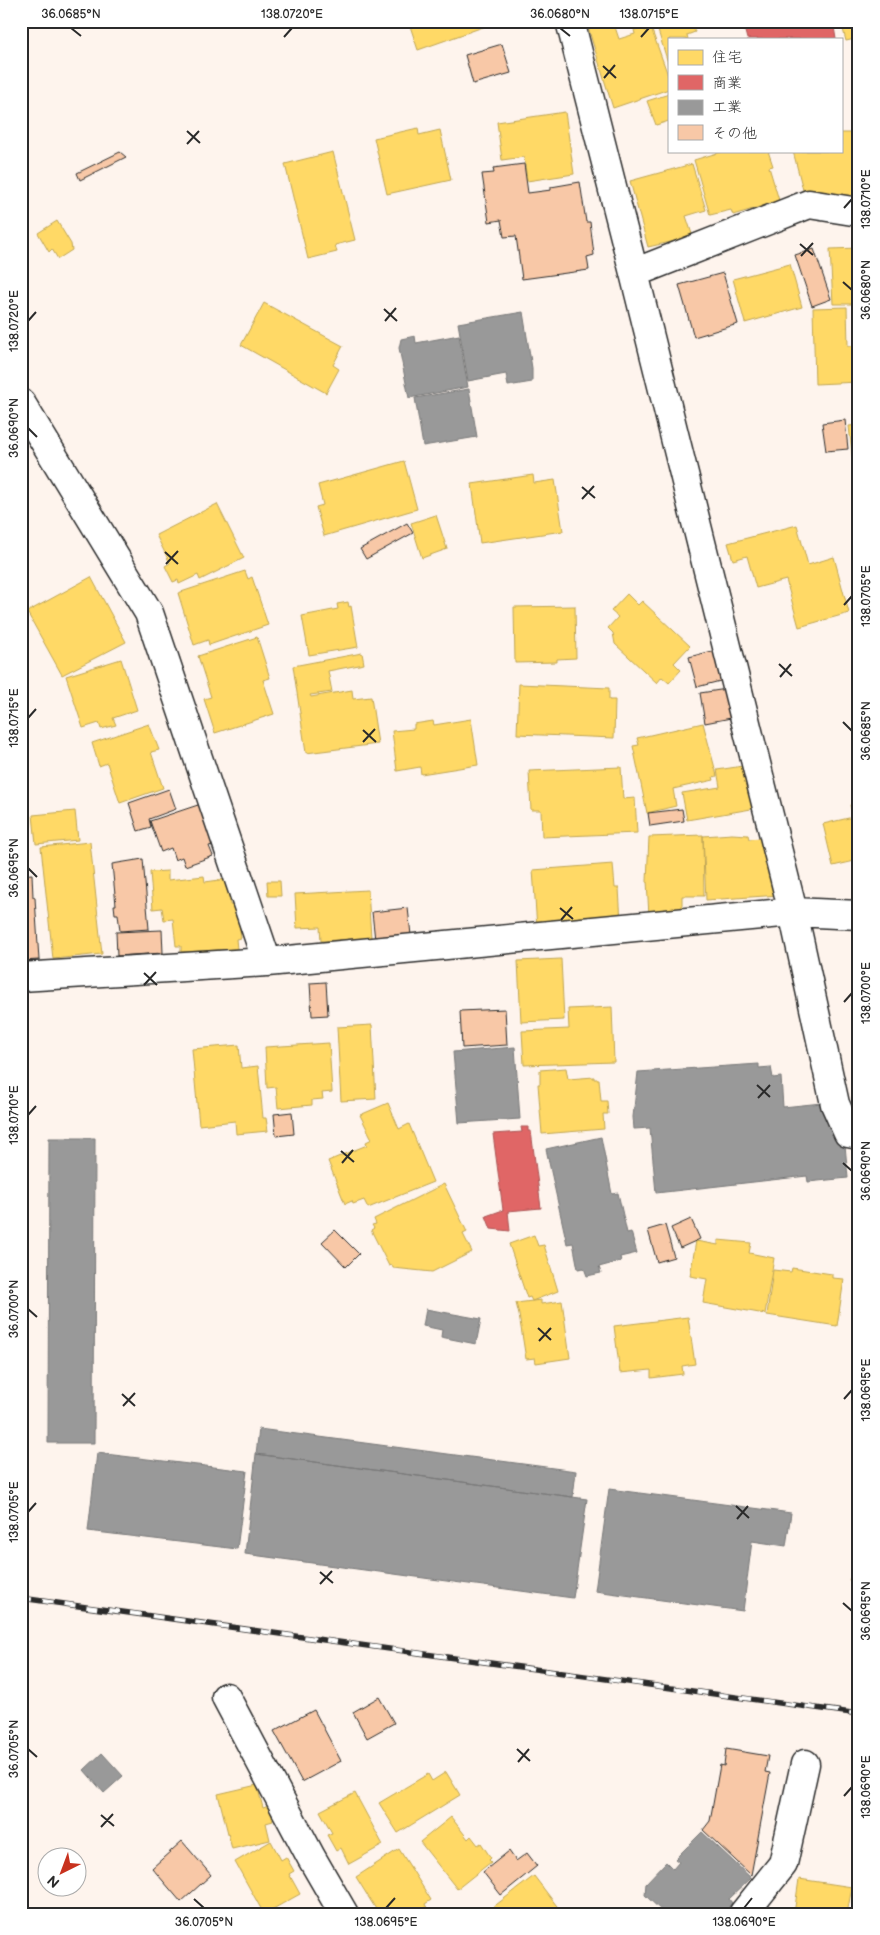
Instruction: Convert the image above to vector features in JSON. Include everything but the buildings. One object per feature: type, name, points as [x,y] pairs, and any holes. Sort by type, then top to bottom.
[{"type":"street","points":[[570,21],[793,912],[835,1104],[848,1133],[859,1135]]},
{"type":"street","points":[[634,273],[809,204],[859,212]]},
{"type":"street","points":[[21,403],[149,613],[267,962]]},
{"type":"street","points":[[21,977],[267,962],[793,912],[859,915]]},
{"type":"street","points":[[226,1697],[310,1857],[344,1914]]},
{"type":"street","points":[[743,1914],[783,1864],[805,1764]]},
{"type":"railway","points":[[21,1598],[859,1714]]}]
